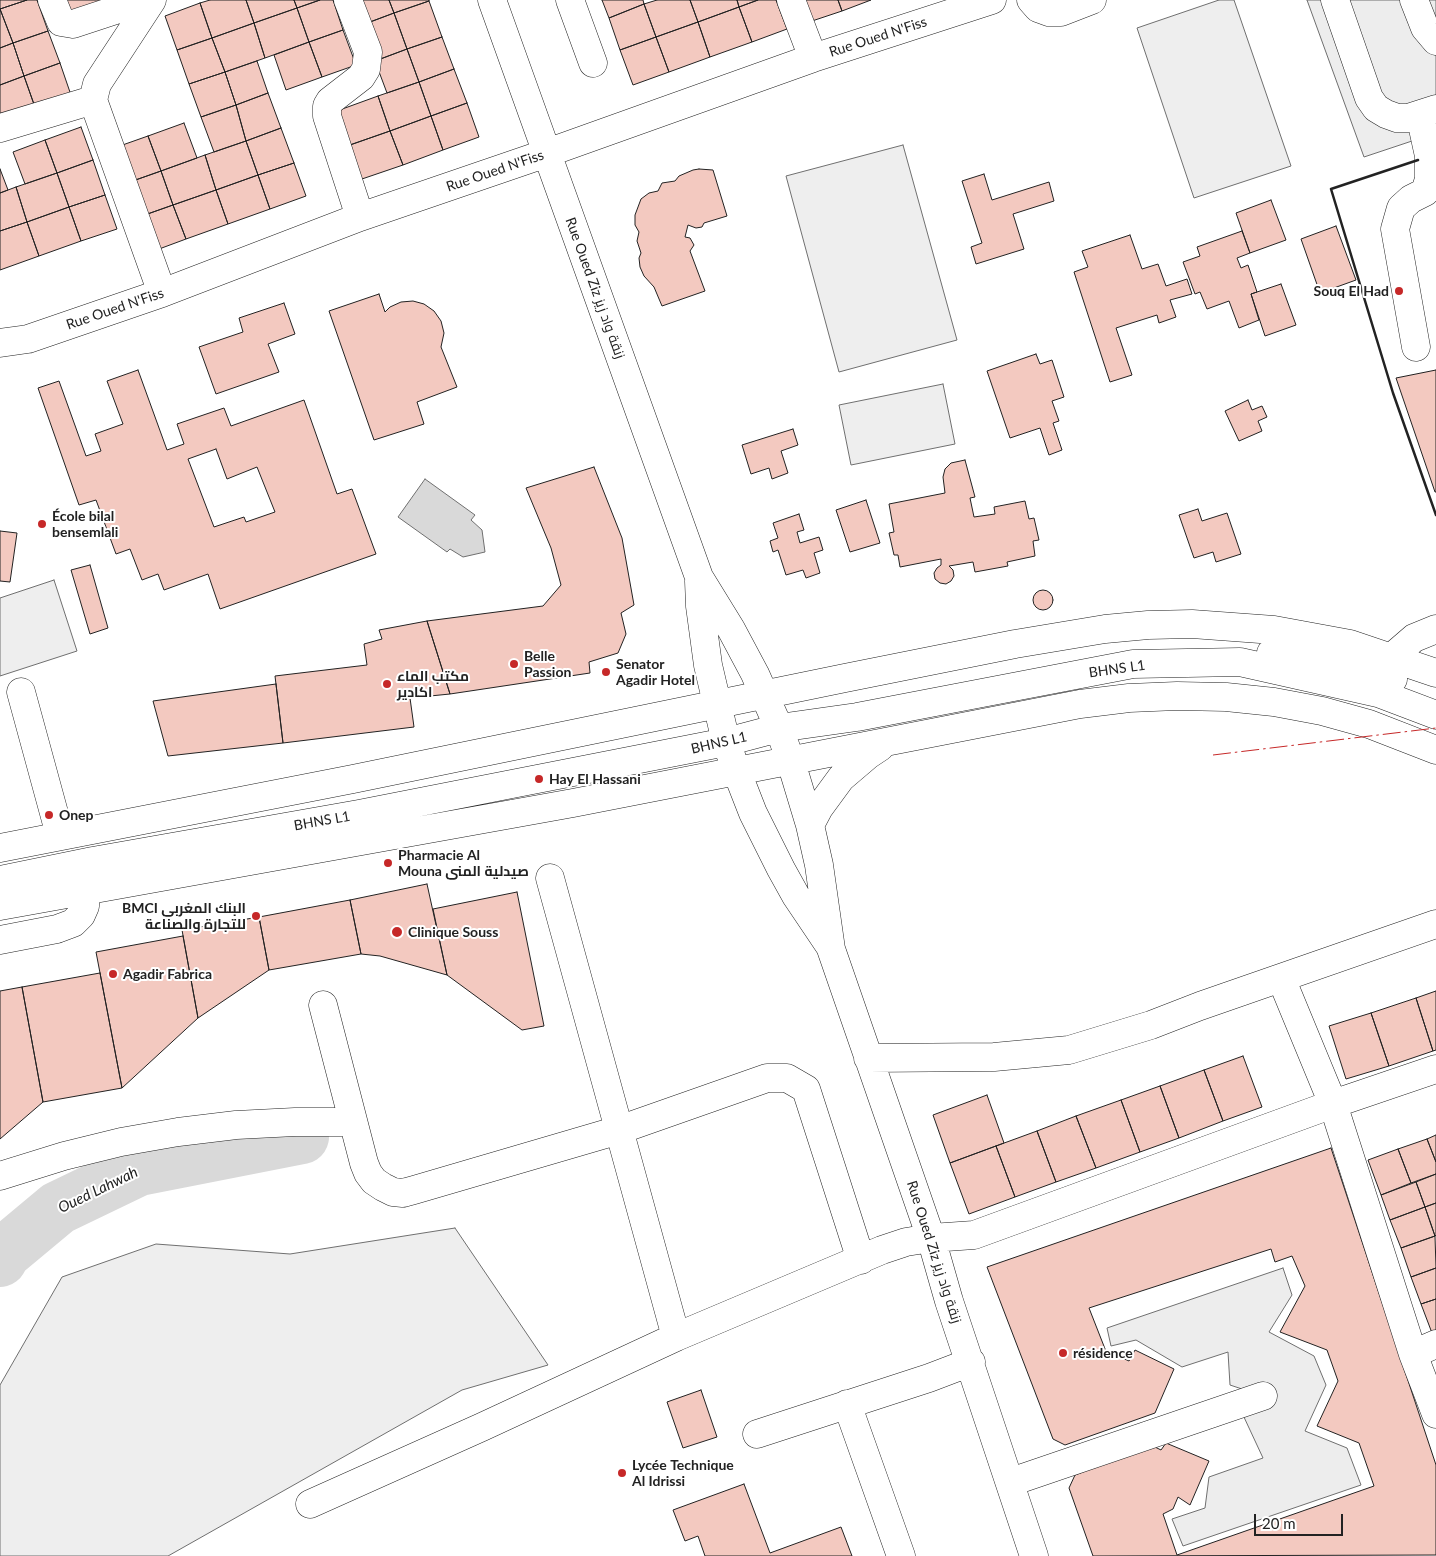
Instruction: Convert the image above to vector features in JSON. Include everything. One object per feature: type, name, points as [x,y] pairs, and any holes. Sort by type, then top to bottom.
[{"type":"street","points":[[52,0],[61,22],[73,24],[146,0]]},
{"type":"street","points":[[152,0],[97,84],[93,100],[162,293]]},
{"type":"street","points":[[348,0],[368,52],[366,69],[361,77],[330,101],[327,106],[327,116],[360,216]]},
{"type":"street","name":"Rue Oued Ziz زنقة واد زيز","points":[[492,0],[699,577],[731,629],[772,712],[791,762],[820,865],[831,948],[931,1238],[949,1300],[1034,1556]]},
{"type":"street","points":[[570,0],[593,62]]},
{"type":"street","points":[[790,0],[813,58]]},
{"type":"street","name":"Rue Oued N'Fiss","points":[[0,343],[28,339],[162,293],[360,216],[547,153],[813,58],[992,0]]},
{"type":"street","points":[[1030,0],[1038,8],[1061,12],[1092,0]]},
{"type":"street","points":[[1335,0],[1369,98],[1376,108],[1397,118],[1408,118],[1428,112],[1429,179],[1425,192],[1411,199],[1400,208],[1395,229],[1416,347]]},
{"type":"street","points":[[1414,0],[1425,28],[1436,41]]},
{"type":"street","points":[[0,128],[93,100]]},
{"type":"street","name":"Rue Oued Ziz زنقة واد زيز","points":[[699,577],[704,636],[721,724],[737,772],[756,820],[781,869],[805,910],[831,948]]},
{"type":"street","points":[[0,848],[353,778],[721,724],[772,712],[1015,644],[1105,630],[1148,625],[1192,624],[1274,630],[1350,644],[1436,673]]},
{"type":"street","points":[[1392,657],[1414,638],[1436,629]]},
{"type":"street","name":"BHNS L1","points":[[0,880],[93,861],[359,814],[772,712],[1100,655],[1161,649],[1245,650],[1315,658],[1378,673],[1436,696]]},
{"type":"street","name":"BHNS L1","points":[[772,712],[857,717],[1133,664],[1240,662],[1378,693],[1436,715]]},
{"type":"street","points":[[21,692],[60,835]]},
{"type":"street","points":[[0,906],[86,889],[563,805],[791,762],[1080,704],[1129,698],[1177,696],[1274,702],[1322,711],[1368,724],[1436,750]]},
{"type":"street","name":"BHNS L1","points":[[0,866],[721,724]]},
{"type":"street","points":[[810,824],[819,808],[842,778],[868,755],[887,743]]},
{"type":"street","points":[[550,878],[676,1336]]},
{"type":"street","points":[[0,940],[57,929],[73,923],[81,915],[85,906],[86,889]]},
{"type":"street","points":[[868,1058],[994,1056],[1069,1050],[1151,1025],[1436,924]]},
{"type":"street","points":[[1281,978],[1333,1104],[1425,1349],[1436,1414]]},
{"type":"street","points":[[322,1006],[368,1173],[383,1188],[393,1192],[404,1193],[619,1130],[767,1078],[788,1078],[806,1089],[861,1260]]},
{"type":"street","points":[[310,1504],[482,1428],[676,1336],[906,1242],[974,1235],[1333,1104],[1436,1069]]},
{"type":"street","points":[[0,1176],[64,1156],[121,1142],[178,1132],[236,1125],[353,1122]]},
{"type":"street","points":[[758,1434],[929,1378],[971,1362]]},
{"type":"street","points":[[1011,1482],[1263,1396]]},
{"type":"street","points":[[847,1404],[901,1556]]},
{"type":"shaded area","points":[[1219,0],[1234,0],[1291,166],[1194,198],[1137,28]]},
{"type":"shaded area","points":[[1307,0],[1436,0],[1436,133],[1364,157]]},
{"type":"shaded area","points":[[903,145],[957,340],[839,372],[786,176]]},
{"type":"shaded area","points":[[943,384],[955,444],[851,465],[839,405]]},
{"type":"shaded area","points":[[425,479],[475,515],[471,520],[482,530],[485,552],[463,557],[450,549],[447,552],[398,517]]},
{"type":"shaded area","points":[[54,580],[77,651],[0,676],[0,598]]},
{"type":"shaded area","points":[[455,1228],[548,1365],[462,1390],[168,1556],[0,1556],[0,1385],[62,1277],[156,1244],[290,1254]]},
{"type":"shaded area","points":[[1283,1268],[1292,1295],[1269,1332],[1314,1356],[1326,1385],[1305,1431],[1347,1448],[1361,1485],[1183,1546],[1172,1519],[1205,1508],[1209,1477],[1263,1458],[1243,1415],[1263,1396],[1230,1385],[1228,1352],[1182,1367],[1136,1340],[1111,1346],[1107,1328]]},
{"type":"building","points":[[0,0],[27,0],[0,9]]},
{"type":"building","points":[[27,0],[37,0],[48,31],[13,43],[0,9]]},
{"type":"building","points":[[58,0],[101,0],[104,9],[66,22]]},
{"type":"building","points":[[210,0],[246,0],[254,23],[212,38],[200,3]]},
{"type":"building","points":[[246,0],[294,0],[297,8],[254,23]]},
{"type":"building","points":[[294,0],[320,0],[297,8]]},
{"type":"building","points":[[320,0],[333,0],[343,30],[309,42],[297,8]]},
{"type":"building","points":[[353,0],[389,0],[394,13],[362,25]]},
{"type":"building","points":[[389,0],[429,0],[429,1],[394,13]]},
{"type":"building","points":[[602,0],[643,0],[644,4],[609,18]]},
{"type":"building","points":[[657,0],[690,0],[698,22],[656,37],[644,4]]},
{"type":"building","points":[[690,0],[737,0],[739,7],[698,22]]},
{"type":"building","points":[[737,0],[758,0],[739,7]]},
{"type":"building","points":[[758,0],[776,0],[787,29],[752,42],[739,7]]},
{"type":"building","points":[[797,0],[838,0],[842,11],[806,23]]},
{"type":"building","points":[[838,0],[871,0],[842,11]]},
{"type":"building","points":[[429,1],[442,37],[407,49],[394,13]]},
{"type":"building","points":[[200,3],[212,38],[177,50],[165,16]]},
{"type":"building","points":[[644,4],[656,37],[620,50],[609,18]]},
{"type":"building","points":[[739,7],[752,42],[710,57],[698,22]]},
{"type":"building","points":[[297,8],[309,42],[265,58],[254,23]]},
{"type":"building","points":[[0,9],[13,43],[0,48]]},
{"type":"building","points":[[394,13],[407,49],[375,61],[362,25]]},
{"type":"building","points":[[698,22],[710,57],[669,72],[656,37]]},
{"type":"building","points":[[254,23],[265,58],[225,72],[212,38]]},
{"type":"building","points":[[343,30],[356,65],[322,77],[309,42]]},
{"type":"building","points":[[48,31],[60,63],[24,76],[13,43]]},
{"type":"building","points":[[442,37],[454,69],[419,82],[407,49]]},
{"type":"building","points":[[656,37],[669,72],[633,85],[620,50]]},
{"type":"building","points":[[212,38],[225,72],[189,84],[177,50]]},
{"type":"building","points":[[309,42],[322,77],[286,90],[274,55]]},
{"type":"building","points":[[13,43],[24,76],[0,85],[0,48]]},
{"type":"building","points":[[407,49],[419,82],[387,93],[375,61]]},
{"type":"building","points":[[257,61],[268,93],[236,105],[225,72]]},
{"type":"building","points":[[60,63],[72,98],[36,110],[24,76]]},
{"type":"building","points":[[454,69],[467,103],[431,116],[419,82]]},
{"type":"building","points":[[225,72],[236,105],[201,117],[189,84]]},
{"type":"building","points":[[24,76],[36,110],[0,119],[0,85]]},
{"type":"building","points":[[419,82],[431,116],[390,131],[378,96]]},
{"type":"building","points":[[268,93],[281,128],[246,141],[236,105]]},
{"type":"building","points":[[378,96],[390,131],[347,146],[334,112]]},
{"type":"building","points":[[467,103],[479,137],[443,150],[431,116]]},
{"type":"building","points":[[236,105],[246,141],[214,152],[201,117]]},
{"type":"building","points":[[431,116],[443,150],[403,165],[390,131]]},
{"type":"building","points":[[184,123],[197,158],[161,171],[148,136]]},
{"type":"building","points":[[81,127],[93,160],[57,173],[45,140]]},
{"type":"building","points":[[281,128],[294,163],[258,175],[246,141]]},
{"type":"building","points":[[390,131],[403,165],[359,180],[347,146]]},
{"type":"building","points":[[148,136],[161,171],[127,183],[114,148]]},
{"type":"building","points":[[45,140],[57,173],[25,184],[13,152]]},
{"type":"building","points":[[246,141],[258,175],[216,190],[205,155]]},
{"type":"building","points":[[205,155],[216,190],[173,205],[161,171]]},
{"type":"building","points":[[93,160],[105,195],[69,207],[57,173]]},
{"type":"building","points":[[294,163],[306,196],[270,209],[258,175]]},
{"type":"building","points":[[0,169],[8,190],[0,193]]},
{"type":"building","points":[[699,169],[713,170],[727,216],[704,223],[702,227],[696,228],[688,225],[685,237],[690,238],[694,245],[690,251],[705,291],[662,306],[654,287],[644,276],[640,267],[639,258],[641,253],[637,241],[639,232],[635,225],[635,215],[641,199],[649,193],[658,191],[662,183],[675,181],[679,176]]},
{"type":"building","points":[[161,171],[173,205],[139,217],[127,183]]},
{"type":"building","points":[[57,173],[69,207],[27,222],[16,187]]},
{"type":"building","points":[[984,174],[992,200],[1049,182],[1054,201],[1013,214],[1024,249],[976,264],[971,247],[982,243],[962,181]]},
{"type":"building","points":[[258,175],[270,209],[228,224],[216,190]]},
{"type":"building","points":[[16,187],[27,222],[0,231],[0,193]]},
{"type":"building","points":[[216,190],[228,224],[186,239],[173,205]]},
{"type":"building","points":[[105,195],[117,229],[81,241],[69,207]]},
{"type":"building","points":[[1271,200],[1286,240],[1250,253],[1236,213]]},
{"type":"building","points":[[173,205],[186,239],[151,252],[139,217]]},
{"type":"building","points":[[69,207],[81,241],[39,256],[27,222]]},
{"type":"building","points":[[27,222],[39,256],[0,270],[0,231]]},
{"type":"building","points":[[1336,226],[1356,280],[1320,293],[1301,239]]},
{"type":"building","points":[[1242,231],[1250,253],[1237,258],[1241,268],[1248,265],[1257,292],[1251,294],[1259,320],[1239,328],[1229,301],[1207,309],[1200,292],[1195,294],[1183,262],[1200,256],[1197,247]]},
{"type":"building","points":[[1130,235],[1142,269],[1158,264],[1166,286],[1187,279],[1192,294],[1170,300],[1176,317],[1159,323],[1157,315],[1116,328],[1132,375],[1110,382],[1074,272],[1088,267],[1082,251]]},
{"type":"building","points":[[1281,284],[1296,325],[1265,336],[1251,294]]},
{"type":"building","points":[[379,294],[385,312],[390,307],[401,302],[413,301],[424,304],[434,311],[441,321],[444,333],[441,347],[457,387],[417,402],[424,424],[374,440],[329,311]]},
{"type":"building","points":[[284,303],[295,334],[268,344],[279,372],[216,394],[199,347],[243,332],[239,318]]},
{"type":"building","points":[[1036,354],[1040,364],[1052,360],[1064,397],[1052,401],[1059,421],[1053,423],[1062,450],[1049,455],[1040,428],[1010,438],[987,371]]},
{"type":"building","points":[[138,370],[167,450],[184,444],[177,424],[224,408],[231,426],[304,400],[337,494],[352,489],[376,554],[220,609],[208,574],[164,590],[158,574],[142,580],[130,549],[116,554],[96,500],[79,505],[38,388],[59,381],[86,456],[101,451],[95,434],[123,424],[107,381]],"holes":[[[216,449],[227,479],[257,467],[275,512],[246,522],[244,517],[214,527],[188,459]]]},
{"type":"building","points":[[1436,370],[1436,492],[1435,492],[1396,378]]},
{"type":"building","points":[[1248,400],[1252,410],[1262,406],[1267,417],[1258,421],[1262,431],[1239,441],[1225,411]]},
{"type":"building","points":[[793,429],[798,445],[781,451],[788,473],[772,479],[769,468],[751,474],[742,445]]},
{"type":"building","points":[[965,460],[975,497],[970,498],[974,517],[995,514],[994,507],[1025,501],[1029,519],[1034,518],[1039,540],[1033,541],[1035,556],[1007,562],[1008,566],[975,572],[973,562],[949,566],[953,570],[954,576],[946,584],[940,583],[935,579],[934,573],[941,565],[941,559],[900,567],[898,555],[894,555],[889,533],[894,532],[889,504],[945,493],[943,477],[945,469],[951,463]]},
{"type":"building","points":[[594,467],[622,538],[634,605],[621,613],[626,634],[618,653],[589,662],[590,673],[450,694],[427,621],[543,606],[561,585],[551,548],[526,488]]},
{"type":"building","points":[[866,500],[880,543],[850,552],[836,510]]},
{"type":"building","points":[[1198,509],[1202,521],[1227,513],[1241,554],[1216,562],[1213,552],[1194,558],[1179,515]]},
{"type":"building","points":[[799,514],[804,530],[797,532],[800,543],[819,537],[823,550],[814,553],[820,573],[806,578],[803,570],[786,575],[778,550],[773,552],[770,541],[778,538],[773,523]]},
{"type":"building","points":[[0,531],[17,533],[10,582],[0,581]]},
{"type":"building","points":[[90,565],[108,628],[90,634],[71,570]]},
{"type":"building","points":[[1043,590],[1050,593],[1053,600],[1050,607],[1043,610],[1036,607],[1033,600],[1036,593]]},
{"type":"building","points":[[427,621],[450,694],[410,698],[414,727],[283,743],[275,676],[367,665],[364,644],[382,639],[379,630]]},
{"type":"building","points":[[276,684],[283,743],[168,756],[153,701]]},
{"type":"building","name":"Clinique Souss","points":[[427,884],[447,975],[380,956],[361,954],[350,900]]},
{"type":"building","points":[[517,892],[544,1026],[522,1030],[447,975],[433,909]]},
{"type":"building","points":[[350,900],[361,954],[269,970],[259,917]]},
{"type":"building","points":[[259,917],[269,970],[198,1018],[182,930]]},
{"type":"building","points":[[183,936],[198,1018],[122,1088],[96,952]]},
{"type":"building","points":[[100,973],[122,1088],[43,1102],[22,987]]},
{"type":"building","points":[[22,987],[43,1102],[0,1139],[0,991]]},
{"type":"building","points":[[1436,991],[1436,1050],[1433,1051],[1416,998]]},
{"type":"building","points":[[1416,998],[1433,1051],[1389,1066],[1371,1013]]},
{"type":"building","points":[[1371,1013],[1389,1066],[1346,1079],[1329,1026]]},
{"type":"building","points":[[1243,1056],[1262,1107],[1223,1121],[1204,1070]]},
{"type":"building","points":[[1204,1070],[1223,1121],[1179,1138],[1160,1086]]},
{"type":"building","points":[[1160,1086],[1179,1138],[1140,1152],[1121,1100]]},
{"type":"building","points":[[987,1095],[1004,1143],[950,1163],[933,1115]]},
{"type":"building","points":[[1121,1100],[1140,1152],[1096,1168],[1076,1116]]},
{"type":"building","points":[[1076,1116],[1096,1168],[1056,1182],[1037,1131]]},
{"type":"building","points":[[1037,1131],[1056,1182],[1015,1197],[996,1146]]},
{"type":"building","points":[[1436,1135],[1436,1162],[1427,1139]]},
{"type":"building","points":[[1427,1139],[1436,1162],[1436,1174],[1411,1183],[1398,1149]]},
{"type":"building","points":[[996,1146],[1015,1197],[969,1214],[950,1163]]},
{"type":"building","name":"résidence","points":[[1331,1148],[1436,1465],[1436,1555],[1093,1556],[1069,1488],[1075,1475],[1151,1445],[1161,1450],[1166,1443],[1209,1461],[1190,1505],[1178,1497],[1173,1509],[1163,1514],[1177,1555],[1374,1486],[1359,1443],[1317,1426],[1338,1381],[1327,1350],[1280,1332],[1305,1286],[1292,1256],[1275,1262],[1271,1249],[1089,1308],[1109,1359],[1118,1356],[1129,1361],[1135,1350],[1174,1369],[1155,1413],[1065,1445],[1053,1439],[987,1267]]},
{"type":"building","points":[[1398,1149],[1411,1183],[1381,1195],[1368,1160]]},
{"type":"building","points":[[1436,1174],[1436,1203],[1425,1207],[1416,1182]]},
{"type":"building","points":[[1416,1182],[1425,1207],[1390,1220],[1381,1195]]},
{"type":"building","points":[[1436,1203],[1436,1235],[1435,1236],[1425,1207]]},
{"type":"building","points":[[1425,1207],[1435,1236],[1401,1248],[1390,1220]]},
{"type":"building","points":[[1435,1236],[1436,1268],[1411,1277],[1401,1248]]},
{"type":"building","points":[[1436,1268],[1436,1299],[1421,1304],[1411,1277]]},
{"type":"building","points":[[1436,1299],[1436,1331],[1432,1333],[1421,1304]]},
{"type":"building","points":[[701,1390],[717,1437],[683,1448],[667,1402]]},
{"type":"building","points":[[744,1484],[770,1553],[841,1527],[852,1556],[705,1556],[698,1536],[685,1541],[673,1510]]},
{"type":"waterway","name":"Oued Lahwah","points":[[0,1260],[4,1253],[58,1208],[139,1169],[302,1137]]},
{"type":"wall","points":[[1418,160],[1331,189],[1393,393],[1436,515]]},
{"type":"power","points":[[1213,755],[1436,728]]},
{"type":"place","name":"Souq El Had","points":[[1399,291]]},
{"type":"place","name":"École bilal bensemlali","points":[[42,524]]},
{"type":"place","name":"Belle Passion","points":[[514,664]]},
{"type":"place","name":"Senator Agadir Hotel","points":[[606,672]]},
{"type":"place","name":"مكتب الماء اكادير","points":[[387,684]]},
{"type":"place","name":"Hay El Hassani","points":[[539,779]]},
{"type":"place","name":"Onep","points":[[49,815]]},
{"type":"place","name":"Pharmacie Al Mouna صيدلية المنى","points":[[388,863]]},
{"type":"place","name":"BMCI البنك المغربي للتجارة والصناعة","points":[[256,916]]},
{"type":"place","name":"Clinique Souss","points":[[397,932]]},
{"type":"place","name":"Agadir Fabrica","points":[[113,974]]},
{"type":"place","name":"résidence","points":[[1063,1353]]},
{"type":"place","name":"Lycée Technique Al Idrissi","points":[[622,1473]]}]
